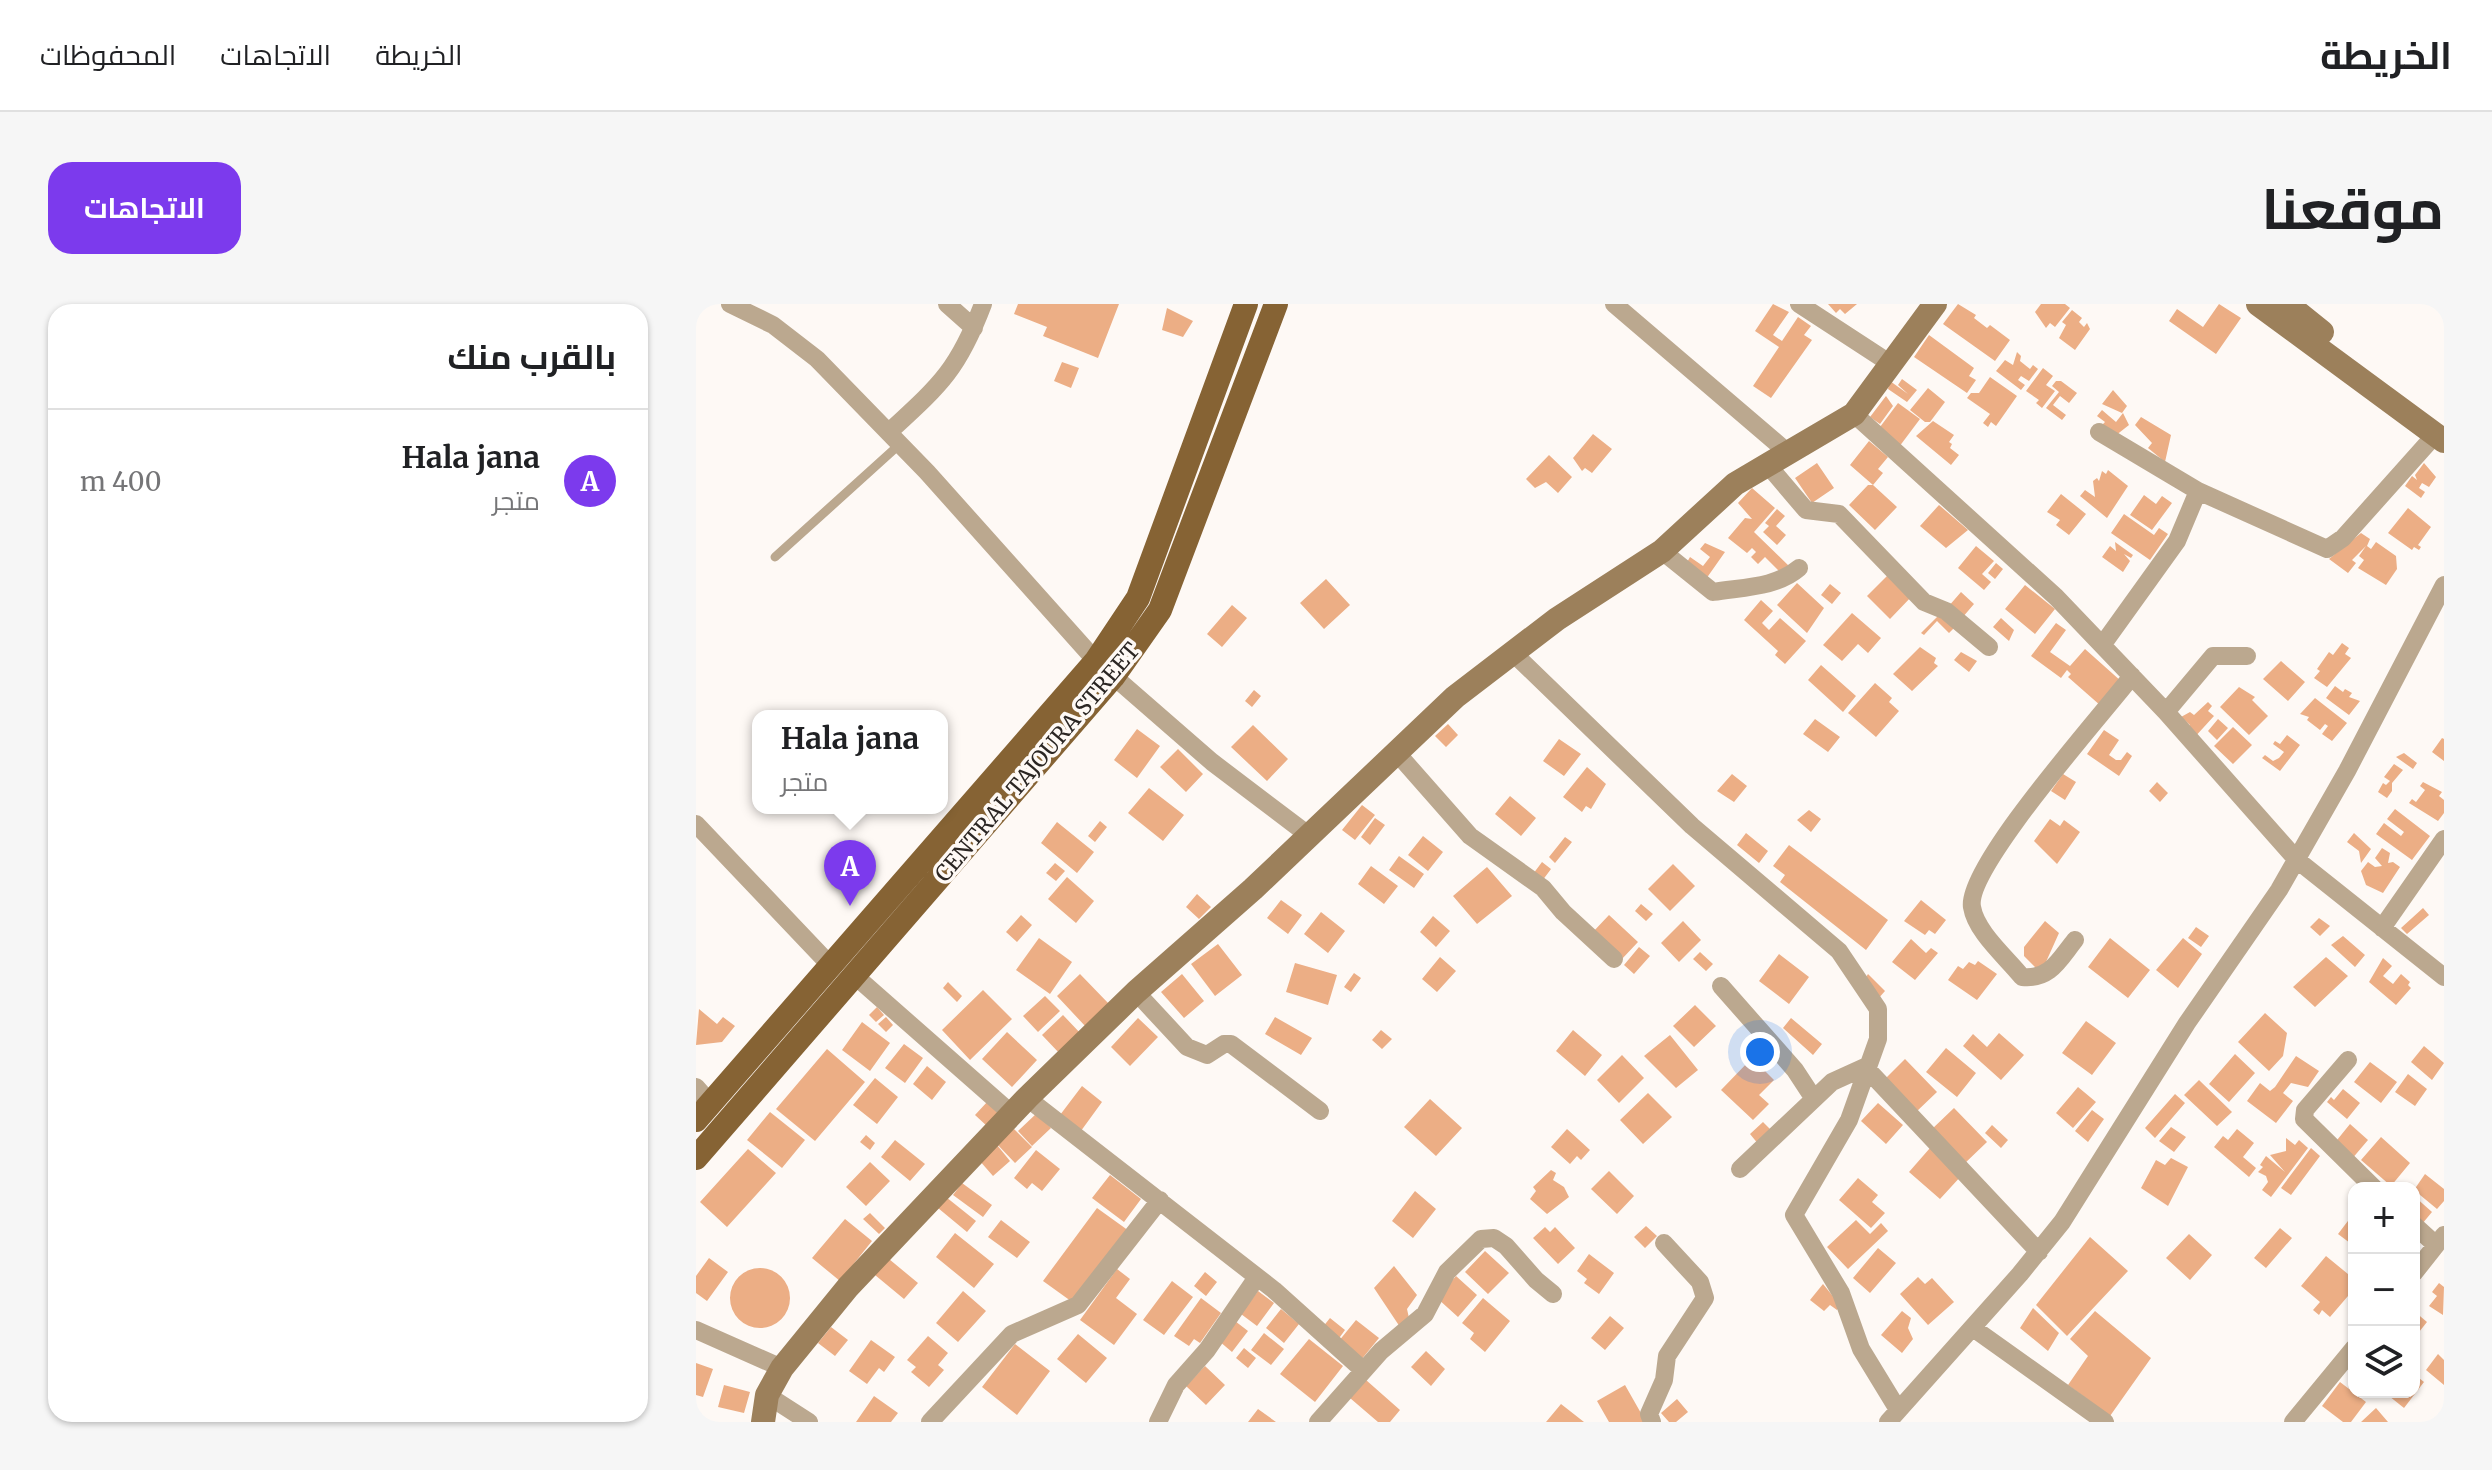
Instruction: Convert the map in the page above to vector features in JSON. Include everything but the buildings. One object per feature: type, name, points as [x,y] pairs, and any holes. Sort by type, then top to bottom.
[{"type":"main road","points":[[701,1103],[1105,669],[1138,598],[1246,304]]},
{"type":"main road","name":"CENTRAL TAJOURA STREET","points":[[696,1158],[854,975],[1105,669],[1160,610],[1276,304]]},
{"type":"street","points":[[730,304],[795,339],[894,438],[1105,669],[1212,762],[1307,834]]},
{"type":"street","points":[[947,304],[974,328]]},
{"type":"street","points":[[894,438],[949,375],[983,304]]},
{"type":"street","points":[[1614,304],[1776,457],[1806,510],[1839,514],[1924,602],[1946,611],[1989,647]]},
{"type":"street","points":[[1799,304],[1891,364]]},
{"type":"street","points":[[763,1422],[767,1395],[782,1368],[848,1287],[1020,1106],[1136,992],[1253,889],[1307,834],[1455,697],[1512,652],[1662,551],[1735,484],[1776,457],[1854,414],[1935,304]]},
{"type":"street","points":[[2258,304],[2441,434]]},
{"type":"street","points":[[2287,304],[2441,434]]},
{"type":"street","points":[[1854,414],[2056,597],[2103,644],[2297,860],[2444,977]]},
{"type":"street","points":[[2099,432],[2198,491],[2327,549],[2343,538],[2441,434]]},
{"type":"street","points":[[2103,644],[2177,541],[2198,491]]},
{"type":"street","points":[[1662,551],[1713,592],[1766,585],[1789,577],[1799,568]]},
{"type":"street","points":[[1512,652],[1692,826],[1839,951],[1878,1009],[1881,1021],[1878,1039],[1865,1067],[1849,1120],[1794,1215],[1841,1293],[1861,1349],[1893,1415],[2039,1252],[2123,1131],[2187,1023],[2297,860],[2444,585]]},
{"type":"street","points":[[2166,712],[2213,656],[2247,656]]},
{"type":"street","points":[[2075,940],[2048,974],[2037,979],[2022,977],[1976,921],[1970,895],[1998,843],[2132,676]]},
{"type":"street","points":[[1396,752],[1470,836],[1543,888],[1563,912],[1614,959]]},
{"type":"street","points":[[696,824],[831,966]]},
{"type":"street","points":[[2382,928],[2444,839]]},
{"type":"street","points":[[854,975],[1020,1106],[1160,1200],[1257,1277],[1363,1370]]},
{"type":"street","points":[[1721,986],[1795,1070],[1814,1099]]},
{"type":"street","points":[[1136,992],[1187,1047],[1207,1055],[1224,1044],[1231,1044],[1320,1111]]},
{"type":"street","points":[[2348,1060],[2305,1110],[2304,1119],[2368,1182]]},
{"type":"street","points":[[1740,1169],[1842,1075],[1865,1067]]},
{"type":"street","points":[[1865,1067],[2039,1252]]},
{"type":"street","points":[[930,1422],[1012,1334],[1078,1305],[1160,1200]]},
{"type":"street","points":[[2420,1228],[2440,1240],[2420,1265]]},
{"type":"street","points":[[1318,1422],[1363,1370],[1425,1314],[1447,1272],[1481,1239],[1494,1238],[1506,1246],[1553,1294]]},
{"type":"street","points":[[1652,1422],[1649,1414],[1664,1380],[1667,1356],[1705,1298],[1700,1282],[1664,1243]]},
{"type":"street","points":[[1158,1422],[1176,1385],[1207,1350],[1257,1277]]},
{"type":"street","points":[[1973,1328],[2105,1422]]},
{"type":"street","points":[[696,1330],[782,1368]]},
{"type":"street","points":[[2293,1422],[2348,1355]]},
{"type":"street","points":[[767,1395],[809,1422]]},
{"type":"lane","points":[[775,557],[894,438]]},
{"type":"place","name":"Hala jana","points":[[850,906]]}]
